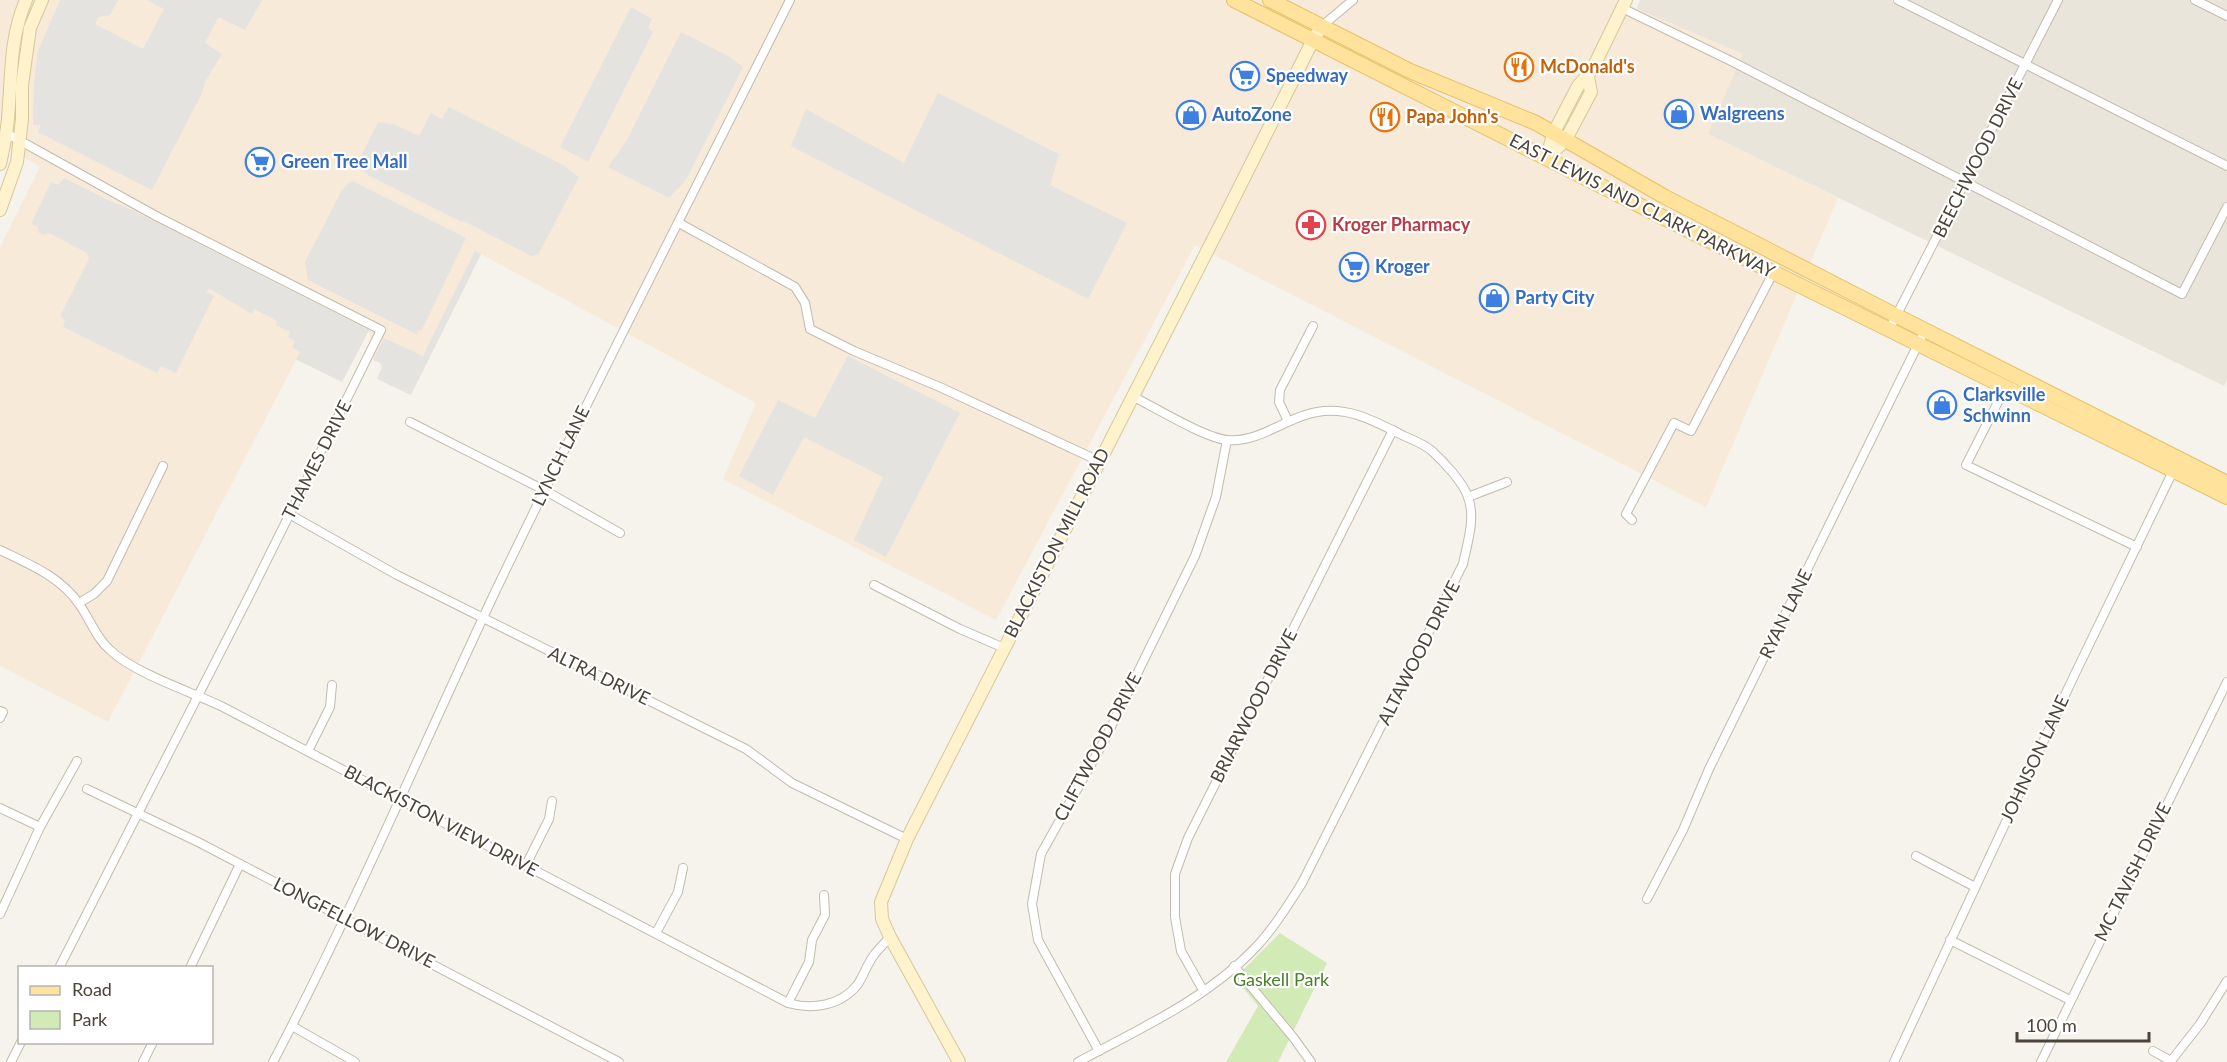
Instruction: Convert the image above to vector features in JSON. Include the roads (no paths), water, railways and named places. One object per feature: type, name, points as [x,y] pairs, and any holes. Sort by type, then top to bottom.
[{"type":"main road","points":[[0,164],[6,132],[12,50],[15,32],[26,0]]},
{"type":"main road","points":[[0,210],[17,162],[22,85],[30,28],[42,0]]},
{"type":"main road","name":"EAST LEWIS AND CLARK PARKWAY","points":[[1234,0],[2005,388],[2176,464]]},
{"type":"main road","name":"EAST LEWIS AND CLARK PARKWAY","points":[[1270,0],[1410,71],[1536,123],[1665,197],[1925,330],[2176,464]]},
{"type":"main road","points":[[1546,158],[1591,92],[1588,77],[1624,4]]},
{"type":"main road","name":"BLACKISTON MILL ROAD","points":[[959,1062],[890,937],[882,919],[881,902],[907,839],[1313,40],[1322,27]]},
{"type":"main road","points":[[2176,464],[2227,483]]},
{"type":"main road","points":[[2176,464],[2227,497]]},
{"type":"street","name":"LYNCH LANE","points":[[273,1062],[317,978],[544,490],[790,0]]},
{"type":"street","points":[[1322,27],[1353,0]]},
{"type":"street","points":[[1898,0],[2227,166]]},
{"type":"street","name":"BEECHWOOD DRIVE","points":[[1890,330],[2058,0]]},
{"type":"street","points":[[2195,0],[2227,16]]},
{"type":"street","points":[[1624,4],[2182,294],[2227,207]]},
{"type":"street","name":"THAMES DRIVE","points":[[6,132],[158,217],[381,330],[60,966]]},
{"type":"street","points":[[679,223],[795,287],[805,303],[810,329],[1099,461]]},
{"type":"street","points":[[1632,520],[1626,514],[1674,423],[1691,431],[1773,273]]},
{"type":"street","points":[[1288,421],[1279,402],[1280,390],[1313,326]]},
{"type":"street","name":"RYAN LANE","points":[[1647,898],[1683,830],[1709,769],[1925,330]]},
{"type":"street","points":[[2005,388],[1966,465],[2137,547]]},
{"type":"street","name":"ALTAWOOD DRIVE","points":[[1078,1062],[1164,1015],[1203,990],[1255,947],[1281,917],[1302,883],[1463,564],[1471,524],[1468,497],[1452,472],[1431,450],[1368,418],[1334,411],[1318,412],[1288,421],[1258,436],[1227,440],[1206,434],[1132,396]]},
{"type":"street","points":[[410,422],[544,490],[620,533]]},
{"type":"street","name":"BRIARWOOD DRIVE","points":[[1203,990],[1181,951],[1176,917],[1175,874],[1188,838],[1393,430]]},
{"type":"street","name":"CLIFTWOOD DRIVE","points":[[1099,1051],[1038,940],[1032,904],[1041,854],[1104,741],[1196,556],[1216,497],[1227,440]]},
{"type":"street","name":"JOHNSON LANE","points":[[1894,1062],[1950,939],[2176,464]]},
{"type":"street","points":[[79,603],[94,594],[107,581],[164,466]]},
{"type":"street","points":[[1468,497],[1507,482]]},
{"type":"street","name":"ALTRA DRIVE","points":[[290,514],[397,575],[746,748],[792,783],[907,839]]},
{"type":"street","name":"BLACKISTON VIEW DRIVE","points":[[0,550],[56,580],[79,603],[98,636],[129,665],[197,695],[308,751],[788,1003],[805,1008],[841,999],[857,986],[874,955],[890,937]]},
{"type":"street","points":[[874,585],[960,629],[1004,648]]},
{"type":"street","name":"MC TAVISH DRIVE","points":[[2041,1062],[2227,682]]},
{"type":"street","points":[[308,751],[330,707],[332,685]]},
{"type":"street","points":[[0,711],[3,712],[0,718]]},
{"type":"street","points":[[0,914],[40,827],[77,761]]},
{"type":"street","name":"LONGFELLOW DRIVE","points":[[87,789],[345,917],[619,1062]]},
{"type":"street","points":[[526,865],[549,819],[552,801]]},
{"type":"street","points":[[0,808],[40,827]]},
{"type":"street","points":[[1916,856],[1975,887]]},
{"type":"street","points":[[191,966],[240,864]]},
{"type":"street","points":[[656,933],[678,892],[683,868]]},
{"type":"street","points":[[788,1003],[809,962],[812,940],[825,915],[824,895]]},
{"type":"street","points":[[1950,939],[2070,1000]]},
{"type":"street","points":[[1234,966],[1293,1036],[1311,1062]]},
{"type":"street","points":[[2153,1051],[2171,1061],[2200,1024],[2227,981]]},
{"type":"street","points":[[292,1026],[355,1062]]},
{"type":"street","points":[[11,1062],[20,1044]]},
{"type":"street","points":[[143,1062],[152,1044]]},
{"type":"place","name":"McDonald's","points":[[1519,67]]},
{"type":"place","name":"Speedway","points":[[1245,76]]},
{"type":"place","name":"Walgreens","points":[[1679,114]]},
{"type":"place","name":"AutoZone","points":[[1191,115]]},
{"type":"place","name":"Papa John's","points":[[1385,117]]},
{"type":"place","name":"Green Tree Mall","points":[[260,162]]},
{"type":"place","name":"Kroger Pharmacy","points":[[1311,225]]},
{"type":"place","name":"Kroger","points":[[1354,267]]},
{"type":"place","name":"Party City","points":[[1494,298]]},
{"type":"place","name":"Clarksville Schwinn","points":[[1942,405]]},
{"type":"park label","name":"Gaskell Park","points":[[1281,980]]}]
